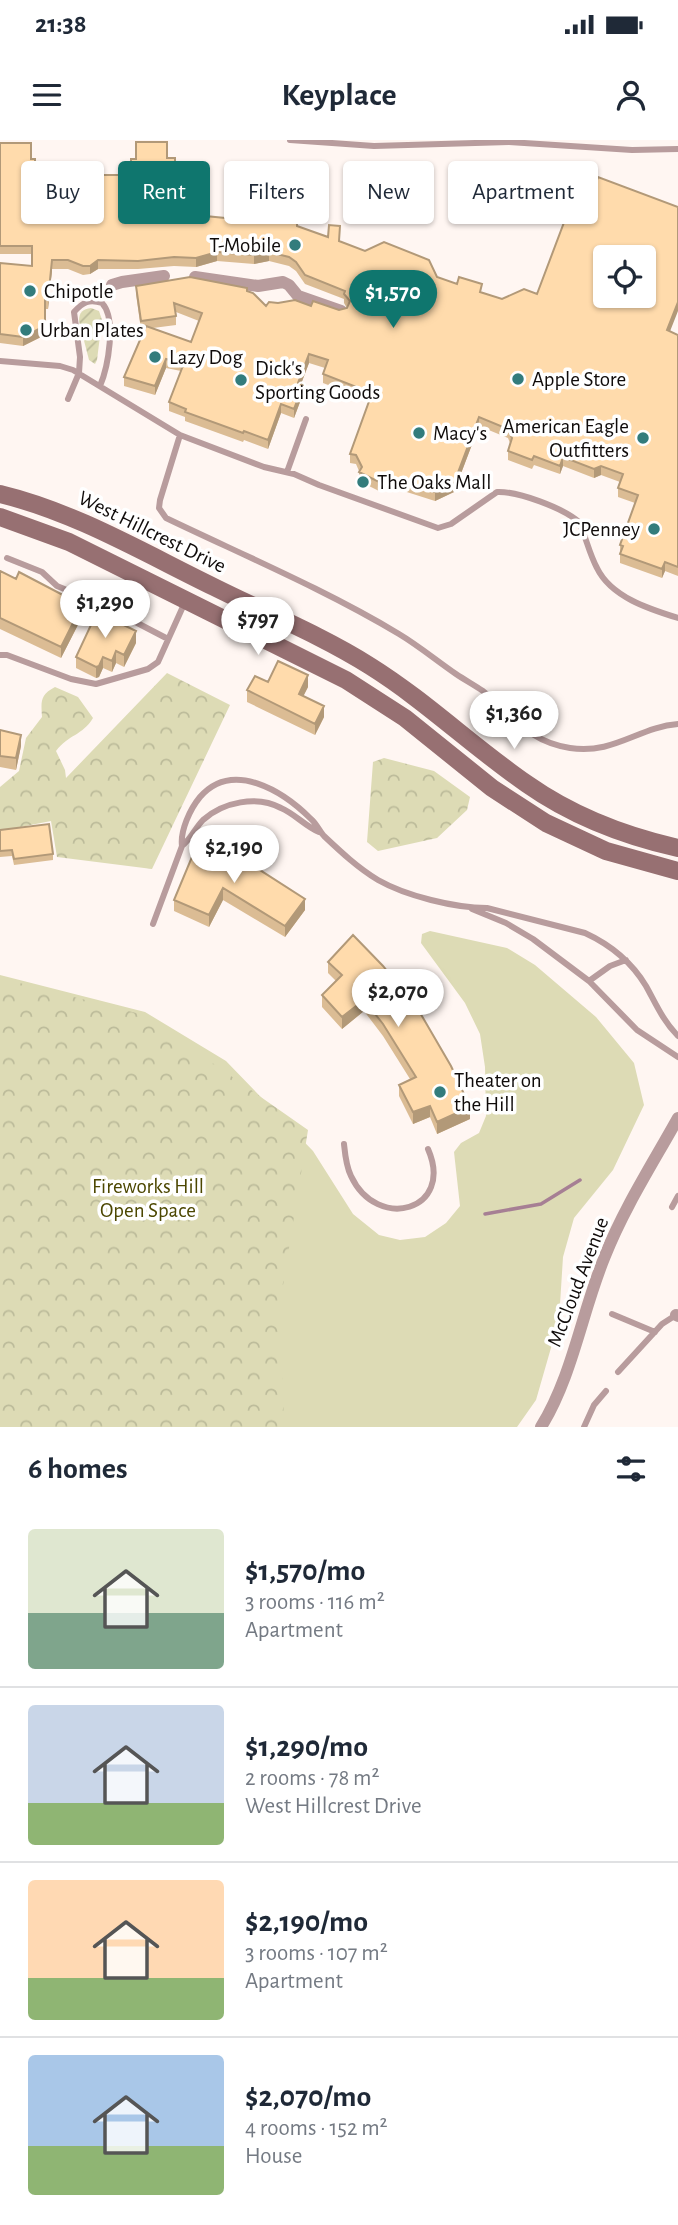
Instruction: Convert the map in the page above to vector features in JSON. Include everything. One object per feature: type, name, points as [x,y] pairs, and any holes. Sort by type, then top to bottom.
[{"type":"main road","name":"West Hillcrest Drive","points":[[0,494],[33,503],[90,526],[344,652],[402,687],[502,767],[551,800],[611,828],[678,848]]},
{"type":"main road","points":[[0,517],[69,542],[335,674],[376,697],[492,788],[546,823],[606,851],[678,871]]},
{"type":"street","points":[[112,285],[164,276]]},
{"type":"street","points":[[195,277],[258,286],[283,282],[298,296],[341,311]]},
{"type":"street","name":"McCloud Avenue","points":[[541,1427],[559,1390],[615,1232],[678,1118]]},
{"type":"lane","points":[[290,140],[374,146],[509,142],[632,150],[678,149]]},
{"type":"lane","points":[[68,399],[79,373],[80,357],[74,312],[82,303],[92,300],[102,303],[110,318],[106,371],[100,386]]},
{"type":"lane","points":[[0,361],[60,366],[79,373],[180,435],[264,467],[287,471],[438,528],[451,524],[497,492],[505,492],[548,506],[579,522],[597,569],[614,588],[637,603],[678,618]]},
{"type":"lane","points":[[287,471],[306,419]]},
{"type":"lane","points":[[180,435],[160,500],[159,508],[166,517],[399,634],[485,693],[529,733],[555,744],[585,749],[624,742],[657,728],[678,724]]},
{"type":"lane","points":[[7,558],[42,572],[57,586],[79,595],[93,595],[120,614],[168,639]]},
{"type":"lane","points":[[0,655],[8,655],[71,679],[96,684],[153,667],[158,662],[186,600]]},
{"type":"lane","points":[[182,846],[181,839],[194,804],[209,788],[229,780],[253,781],[276,791],[314,822],[320,833]]},
{"type":"lane","points":[[153,924],[182,846],[205,819],[217,810],[249,801],[278,806],[320,833],[360,868],[381,881],[412,894],[471,908],[521,932],[589,981],[637,1030],[678,1057]]},
{"type":"lane","points":[[471,908],[487,908],[585,933],[609,946],[626,960],[646,987],[660,1016],[678,1036]]},
{"type":"lane","points":[[589,981],[610,965],[626,960]]},
{"type":"lane","points":[[344,1144],[347,1165],[356,1185],[371,1200],[398,1210],[418,1204],[430,1188],[433,1167],[428,1149]]},
{"type":"lane","points":[[672,1207],[678,1196]]},
{"type":"lane","points":[[612,1314],[655,1332]]},
{"type":"lane","points":[[618,1372],[655,1332],[677,1316]]},
{"type":"lane","points":[[584,1427],[594,1405],[607,1391]]},
{"type":"green space","points":[[91,308],[99,311],[102,320],[95,364],[89,360],[79,321],[82,312]]},
{"type":"green space","points":[[167,673],[230,705],[152,869],[57,857],[51,821],[0,831],[0,787],[19,771],[26,738],[42,717],[42,703],[46,693],[55,687],[78,697],[93,718],[56,751],[66,778]]},
{"type":"green space","points":[[384,758],[434,771],[470,797],[467,810],[437,838],[378,851],[367,842],[373,762]]},
{"type":"green space","points":[[430,931],[507,948],[535,965],[596,1017],[634,1063],[644,1105],[613,1170],[574,1218],[563,1257],[559,1320],[536,1400],[517,1427],[0,1427],[0,975],[145,1012],[226,1061],[313,1151],[353,1214],[379,1235],[400,1240],[425,1237],[446,1223],[460,1206],[454,1152],[461,1143],[479,1133],[486,1116],[485,1067],[480,1034],[465,1003],[421,943],[422,934]]},
{"type":"green space","name":"Fireworks Hill Open Space","points":[[0,978],[144,1015],[308,1130],[280,1304],[284,1427],[0,1427]]},
{"type":"building","points":[[136,142],[167,142],[167,158],[175,158],[175,161],[131,161],[136,159]]},
{"type":"building","points":[[0,143],[31,143],[31,159],[35,161],[21,161],[21,224],[104,224],[104,175],[118,175],[118,224],[210,224],[210,216],[224,218],[224,224],[297,224],[328,237],[329,225],[340,226],[339,241],[365,251],[384,242],[429,260],[437,277],[457,284],[459,277],[482,284],[480,292],[502,299],[524,289],[537,294],[563,224],[598,224],[598,177],[678,207],[678,302],[667,330],[678,335],[678,567],[665,562],[662,569],[620,554],[623,546],[620,545],[638,495],[618,488],[623,474],[601,466],[594,469],[563,457],[560,466],[534,456],[532,460],[508,451],[512,438],[508,429],[479,417],[454,483],[435,492],[391,478],[379,482],[359,472],[362,467],[356,455],[350,454],[372,393],[323,374],[328,360],[309,354],[298,383],[303,385],[294,409],[281,404],[268,440],[185,412],[186,409],[169,402],[184,363],[166,359],[155,386],[124,377],[146,326],[191,342],[202,313],[174,303],[176,316],[141,321],[136,286],[190,277],[247,288],[247,291],[253,293],[266,306],[269,302],[295,300],[311,306],[313,301],[339,310],[347,308],[350,301],[344,294],[345,291],[305,275],[289,257],[269,252],[254,255],[217,252],[196,258],[98,260],[90,266],[68,260],[52,260],[48,300],[45,300],[45,326],[23,337],[0,334],[0,263],[32,266],[32,246],[0,246]]},
{"type":"building","points":[[0,571],[16,579],[19,572],[82,605],[61,647],[0,618]]},
{"type":"building","points":[[97,612],[136,631],[124,655],[116,651],[112,661],[103,657],[96,667],[76,657]]},
{"type":"building","points":[[278,661],[308,675],[299,694],[324,706],[315,724],[247,690],[255,676],[268,682]]},
{"type":"building","points":[[0,730],[21,735],[16,758],[0,756]]},
{"type":"building","points":[[49,824],[53,854],[14,859],[12,850],[0,851],[0,830]]},
{"type":"building","points":[[199,840],[249,863],[305,899],[285,926],[223,888],[209,915],[174,900]]},
{"type":"building","points":[[353,935],[383,966],[419,1011],[451,1066],[470,1107],[437,1122],[430,1106],[413,1112],[399,1085],[416,1077],[383,1024],[364,1000],[342,1017],[322,995],[342,975],[328,962]]},
{"type":"waterway","points":[[485,1214],[541,1204],[580,1180]]},
{"type":"place","name":"T-Mobile","points":[[295,245]]},
{"type":"place","name":"Chipotle","points":[[30,291]]},
{"type":"place","name":"Urban Plates","points":[[26,330]]},
{"type":"place","name":"Lazy Dog","points":[[155,357]]},
{"type":"place","name":"Apple Store","points":[[518,379]]},
{"type":"place","name":"Dick's Sporting Goods","points":[[241,380]]},
{"type":"place","name":"Macy's","points":[[419,433]]},
{"type":"place","name":"American Eagle Outfitters","points":[[643,438]]},
{"type":"place","name":"The Oaks Mall","points":[[363,482]]},
{"type":"place","name":"JCPenney","points":[[654,529]]},
{"type":"place","name":"Theater on the Hill","points":[[440,1092]]}]
